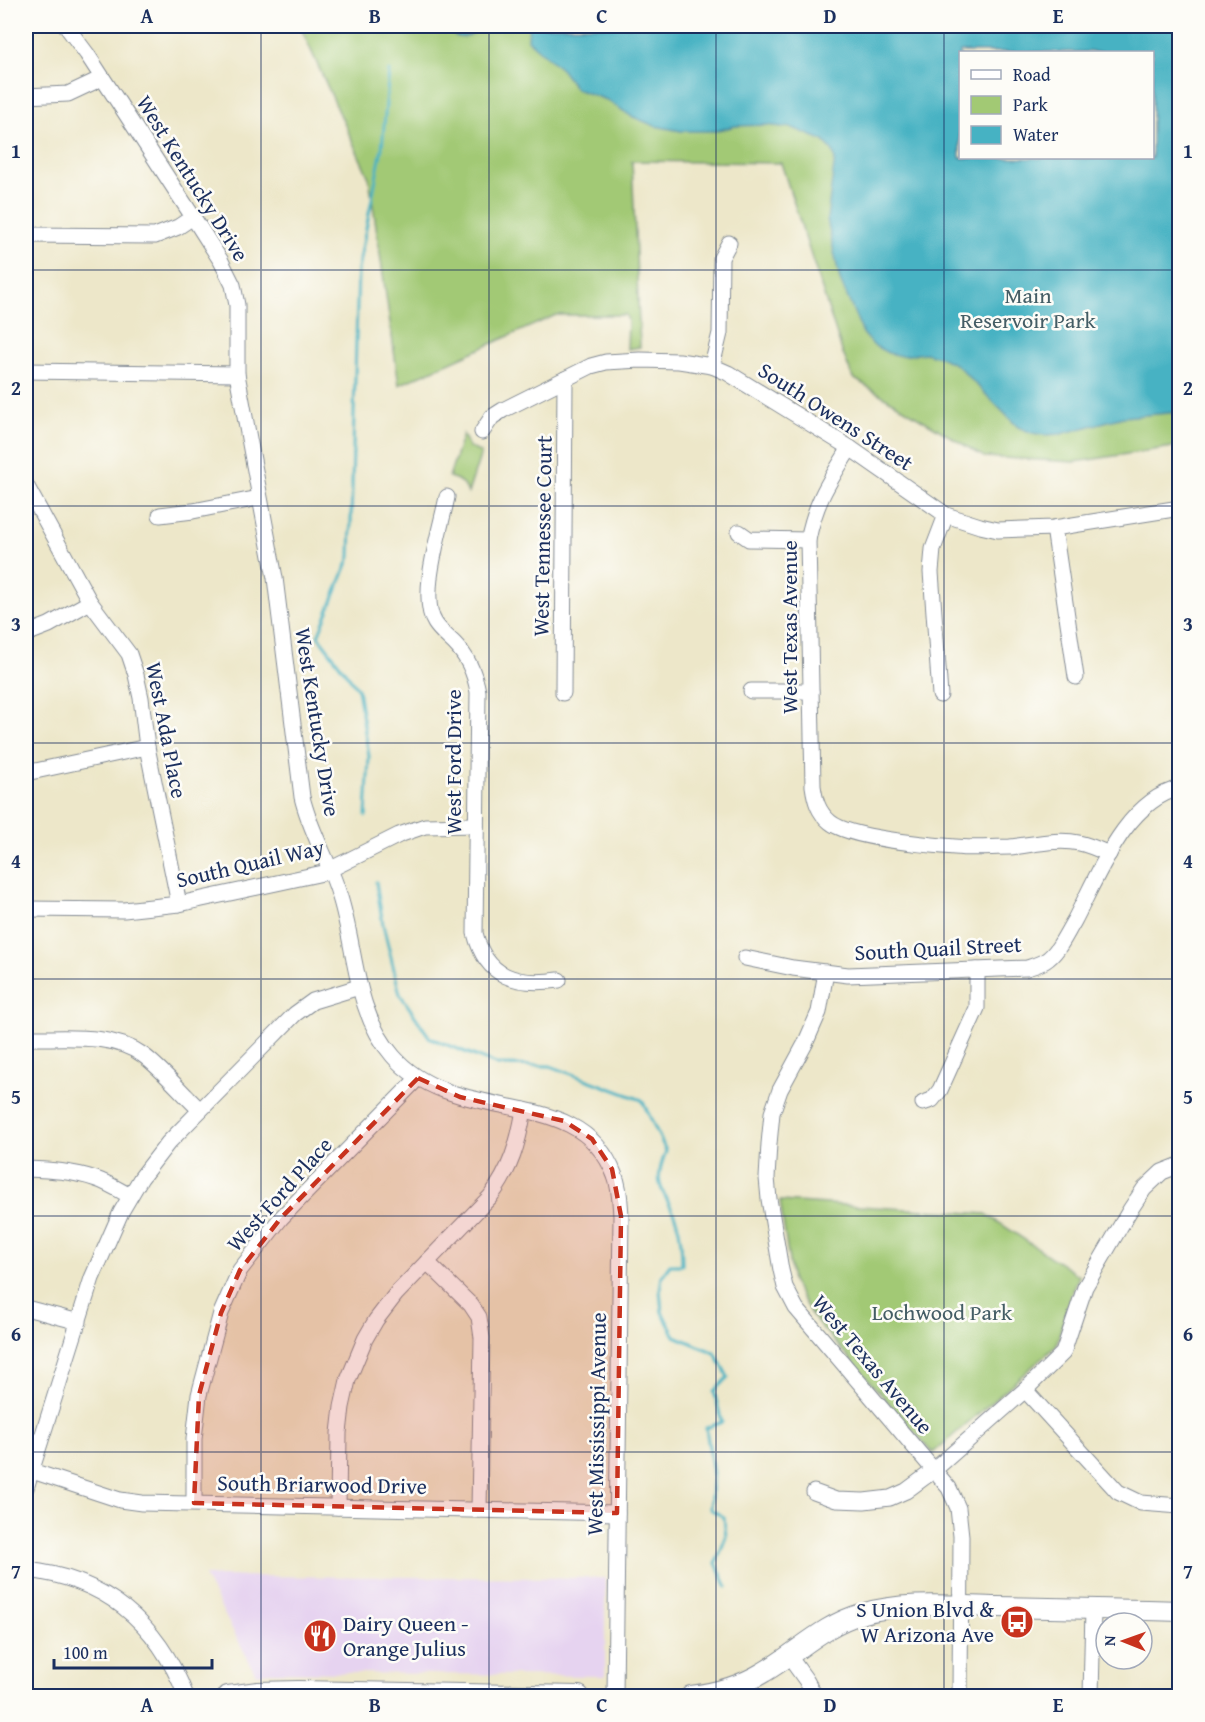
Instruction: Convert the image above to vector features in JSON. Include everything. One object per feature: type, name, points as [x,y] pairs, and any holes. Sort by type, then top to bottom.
[{"type":"main road","points":[[691,1696],[710,1694],[743,1683],[763,1673],[829,1627],[863,1613],[902,1606],[1179,1611]]},
{"type":"main road","points":[[228,1696],[258,1692],[298,1691],[579,1696]]},
{"type":"street","name":"West Kentucky Drive","points":[[66,26],[193,217],[233,285],[237,305],[237,374],[275,578],[302,797],[309,822],[341,899],[366,1011],[377,1035],[393,1057],[418,1078]]},
{"type":"street","points":[[26,96],[68,94],[102,78]]},
{"type":"street","points":[[26,235],[155,236],[178,227],[193,217]]},
{"type":"street","points":[[712,366],[721,320],[721,258],[729,243]]},
{"type":"street","name":"South Owens Street","points":[[482,432],[492,417],[503,410],[591,366],[606,362],[666,360],[712,366],[728,373],[850,448],[946,515],[998,530],[1054,528],[1179,508]]},
{"type":"street","points":[[26,371],[237,374]]},
{"type":"street","name":"West Tennessee Court","points":[[562,693],[565,379]]},
{"type":"street","name":"West Texas Avenue","points":[[850,448],[820,496],[808,540],[813,786],[815,802],[822,814],[843,830],[956,848],[1064,842],[1079,843],[1109,854]]},
{"type":"street","name":"West Ada Place","points":[[26,485],[90,602],[129,654],[141,698],[147,747],[179,904]]},
{"type":"street","name":"West Ford Drive","points":[[447,497],[429,581],[428,600],[431,615],[436,624],[465,656],[476,679],[478,692],[474,906],[478,946],[497,971],[509,978],[536,983],[559,980]]},
{"type":"street","points":[[160,515],[259,498]]},
{"type":"street","points":[[940,695],[931,572],[933,549],[946,515]]},
{"type":"street","points":[[1054,528],[1076,678]]},
{"type":"street","points":[[739,532],[749,539],[808,540]]},
{"type":"street","points":[[26,634],[49,626],[90,602]]},
{"type":"street","points":[[751,691],[811,691]]},
{"type":"street","points":[[26,773],[147,747]]},
{"type":"street","name":"South Quail Street","points":[[745,958],[793,968],[848,975],[1027,968],[1045,961],[1061,944],[1109,854],[1129,822],[1144,807],[1179,788]]},
{"type":"street","name":"South Quail Way","points":[[26,909],[124,910],[179,904],[315,875],[399,835],[425,826],[476,825]]},
{"type":"street","points":[[923,1103],[932,1100],[940,1090],[977,1008],[977,970]]},
{"type":"street","name":"West Texas Avenue","points":[[826,972],[819,1012],[806,1044],[780,1090],[772,1113],[767,1178],[768,1199],[781,1270],[785,1287],[796,1308],[949,1488],[958,1508],[961,1536],[960,1696]]},
{"type":"street","points":[[26,1488],[28,1470],[103,1251],[141,1178],[168,1143],[304,1006],[322,997],[359,987]]},
{"type":"street","points":[[26,1038],[93,1039],[115,1043],[142,1055],[200,1110]]},
{"type":"street","name":"West Mississippi Avenue","points":[[418,1078],[460,1097],[553,1116],[574,1126],[592,1139],[605,1156],[618,1186],[621,1216],[615,1696]]},
{"type":"street","name":"West Ford Place","points":[[194,1503],[194,1439],[199,1395],[221,1313],[240,1270],[281,1218],[418,1078]]},
{"type":"street","points":[[338,1507],[339,1433],[348,1380],[358,1354],[376,1320],[396,1294],[500,1185],[518,1143],[524,1110]]},
{"type":"street","points":[[814,1492],[836,1500],[864,1501],[883,1499],[906,1491],[1025,1390],[1063,1353],[1085,1287],[1144,1189],[1162,1172],[1179,1165]]},
{"type":"street","points":[[26,1170],[58,1170],[98,1179],[130,1196]]},
{"type":"street","points":[[427,1262],[471,1305],[479,1317],[482,1338],[479,1510]]},
{"type":"street","points":[[26,1308],[79,1322]]},
{"type":"street","points":[[1025,1390],[1118,1492],[1141,1503],[1179,1506]]},
{"type":"street","name":"South Briarwood Drive","points":[[28,1470],[120,1500],[142,1503],[617,1513]]},
{"type":"street","points":[[26,1570],[67,1577],[98,1590],[126,1608],[147,1629],[167,1656],[186,1696]]},
{"type":"street","points":[[1091,1696],[1093,1609]]},
{"type":"street","points":[[788,1655],[815,1696]]},
{"type":"highlighted area","points":[[418,1078],[460,1097],[564,1121],[592,1139],[612,1169],[621,1216],[617,1513],[194,1503],[199,1395],[221,1313],[240,1270],[281,1218]]},
{"type":"shaded area","points":[[204,1576],[605,1578],[605,1676],[270,1672],[256,1674]]},
{"type":"green space","name":"Main Reservoir Park","points":[[300,26],[1179,26],[1179,446],[1075,462],[984,457],[853,378],[842,351],[781,163],[632,161],[640,347],[627,349],[628,321],[626,315],[556,315],[399,385],[369,178]]},
{"type":"green space","points":[[463,434],[469,447],[481,453],[468,493],[461,482],[449,477]]},
{"type":"green space","name":"Lochwood Park","points":[[780,1201],[986,1214],[1079,1276],[1069,1300],[1056,1346],[933,1453],[812,1316],[792,1281]]},
{"type":"water","points":[[446,26],[486,26],[460,37],[455,36]]},
{"type":"water","points":[[529,26],[1179,26],[1179,412],[1123,417],[1061,434],[1044,435],[1018,427],[957,365],[925,353],[901,356],[888,353],[873,345],[863,333],[840,280],[827,219],[835,158],[832,150],[824,141],[793,128],[764,125],[735,126],[716,131],[681,131],[655,126],[631,116],[607,100],[576,89],[562,70],[528,40]]},
{"type":"waterway","points":[[366,816],[369,756],[358,689],[318,636],[350,557],[358,269],[382,148],[389,71]]},
{"type":"waterway","points":[[376,882],[383,925],[400,994],[430,1038],[498,1065],[550,1066],[642,1100],[666,1151],[659,1174],[661,1189],[673,1211],[681,1243],[682,1265],[670,1265],[662,1276],[660,1290],[662,1312],[675,1336],[715,1353],[728,1377],[714,1391],[722,1422],[706,1428],[713,1473],[710,1509],[724,1517],[726,1537],[716,1563],[727,1587]]},
{"type":"place","name":"S Union Blvd & W Arizona Ave","points":[[1017,1622]]},
{"type":"place","name":"Dairy Queen - Orange Julius","points":[[320,1636]]}]
